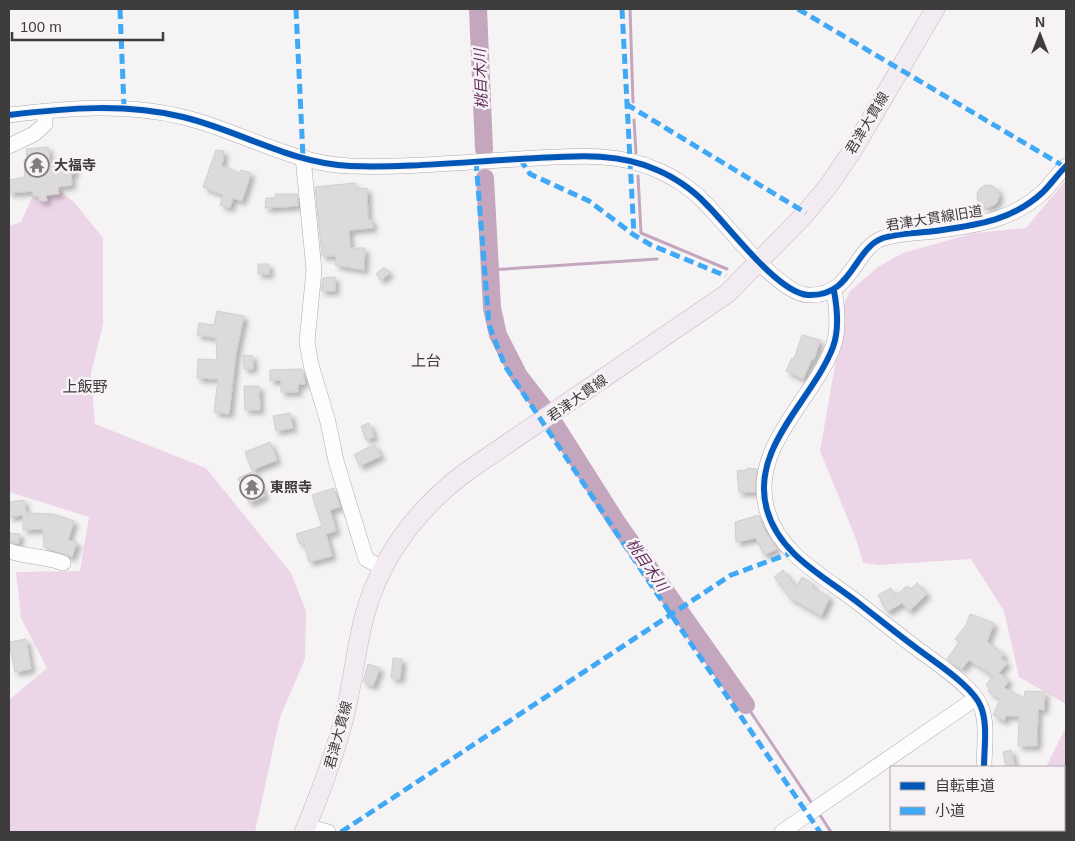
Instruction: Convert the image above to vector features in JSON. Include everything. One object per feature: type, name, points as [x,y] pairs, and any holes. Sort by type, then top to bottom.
[{"type":"main road","name":"君津大貫線","points":[[305,829],[332,762],[345,714],[365,613],[382,568],[393,547],[418,515],[441,491],[728,293],[760,262],[829,185],[854,148],[935,9]]},
{"type":"street","points":[[9,115],[44,111],[124,107],[182,116],[303,157],[346,166],[573,156],[603,157],[629,161],[657,170],[703,200],[783,284],[802,294],[822,294],[834,290],[836,304],[834,345],[823,369],[770,455],[763,485],[767,510],[776,533],[815,574],[860,604],[886,627],[946,670],[976,698],[984,718],[984,766]]},
{"type":"street","points":[[9,146],[34,134],[45,124],[44,111]]},
{"type":"street","points":[[303,157],[314,270],[307,342],[311,365],[361,546],[366,559],[382,568]]},
{"type":"street","name":"君津大貫線旧道","points":[[834,290],[881,239],[986,224],[1016,212],[1042,192],[1066,166]]},
{"type":"street","points":[[9,551],[36,558],[50,558],[62,563]]},
{"type":"street","points":[[782,832],[976,698]]},
{"type":"street","points":[[305,829],[328,832]]},
{"type":"shaded area","points":[[42,176],[74,202],[103,238],[103,324],[91,373],[95,424],[206,468],[291,573],[306,611],[305,659],[280,717],[255,832],[9,832],[9,700],[47,668],[21,618],[16,572],[80,571],[89,517],[9,492],[9,226],[21,222]]},
{"type":"shaded area","points":[[1066,180],[1066,704],[1019,677],[1004,611],[971,559],[880,565],[863,563],[856,539],[820,451],[841,331],[843,307],[850,291],[878,267],[903,253],[974,233],[1026,228]]},
{"type":"shaded area","points":[[1066,727],[1066,816],[1065,766],[1046,766]]},
{"type":"building","points":[[48,147],[50,163],[73,160],[75,173],[71,174],[72,185],[58,187],[59,194],[46,195],[47,201],[39,201],[38,196],[34,197],[33,191],[9,193],[9,180],[25,177],[24,160],[27,159],[26,149]]},
{"type":"building","points":[[216,150],[224,151],[222,166],[240,173],[241,170],[251,173],[242,201],[233,198],[230,208],[220,205],[223,195],[203,187]]},
{"type":"building","points":[[355,183],[356,189],[367,188],[368,220],[372,220],[373,228],[349,230],[350,248],[365,248],[364,270],[335,265],[336,256],[322,256],[315,187]]},
{"type":"building","points":[[988,185],[996,188],[999,196],[996,204],[988,207],[980,204],[977,196],[980,188]]},
{"type":"building","points":[[275,194],[297,194],[298,206],[265,208],[266,198],[275,198]]},
{"type":"building","points":[[258,264],[269,264],[269,274],[258,274]]},
{"type":"building","points":[[384,267],[390,273],[381,280],[376,274]]},
{"type":"building","points":[[335,277],[335,291],[321,291],[323,278]]},
{"type":"building","points":[[217,311],[244,316],[236,354],[229,414],[214,412],[218,379],[197,378],[198,359],[217,360],[216,338],[197,335],[199,323],[214,325]]},
{"type":"building","points":[[802,335],[820,340],[814,360],[812,359],[803,379],[786,371],[792,358],[794,359]]},
{"type":"building","points":[[243,355],[253,356],[253,369],[244,369]]},
{"type":"building","points":[[302,369],[305,384],[298,384],[298,392],[281,392],[281,380],[270,381],[270,370]]},
{"type":"building","points":[[244,386],[259,386],[260,410],[245,410]]},
{"type":"building","points":[[290,413],[293,428],[276,431],[273,416]]},
{"type":"building","points":[[369,423],[374,437],[366,440],[361,426]]},
{"type":"building","points":[[270,442],[277,460],[252,470],[245,452]]},
{"type":"building","points":[[374,444],[381,456],[360,466],[354,455]]},
{"type":"building","points":[[747,468],[757,469],[755,492],[739,492],[737,471],[747,470]]},
{"type":"building","name":"東照寺","points":[[254,471],[265,496],[249,503],[238,478]]},
{"type":"building","points":[[334,488],[340,507],[330,510],[336,531],[326,534],[332,556],[309,562],[304,543],[300,544],[296,534],[322,526],[312,495]]},
{"type":"building","points":[[24,500],[26,513],[53,514],[74,521],[68,540],[77,542],[72,557],[44,547],[43,529],[23,530],[23,515],[9,517],[9,502]]},
{"type":"building","points":[[759,515],[765,531],[777,549],[764,555],[756,538],[736,542],[735,522]]},
{"type":"building","points":[[10,533],[20,534],[19,543],[9,542]]},
{"type":"building","points":[[783,570],[796,587],[802,577],[814,585],[812,588],[830,597],[821,616],[790,598],[774,577]]},
{"type":"building","points":[[917,583],[927,594],[909,611],[902,603],[887,612],[878,595],[891,588],[895,596],[907,586],[911,589]]},
{"type":"building","points":[[970,614],[994,623],[987,642],[1004,654],[1001,658],[1007,663],[999,673],[1009,680],[1004,688],[1024,698],[1025,691],[1045,692],[1044,710],[1038,709],[1037,746],[1018,746],[1019,716],[1006,716],[1004,721],[993,715],[1000,699],[988,691],[990,689],[986,685],[993,676],[969,660],[962,669],[947,659],[959,642],[955,639],[966,625]]},
{"type":"building","points":[[26,639],[31,669],[15,672],[9,642]]},
{"type":"building","points":[[393,658],[402,659],[400,679],[391,678]]},
{"type":"building","points":[[368,664],[380,668],[373,686],[363,682]]},
{"type":"building","points":[[1011,750],[1015,766],[1006,766],[1003,752]]},
{"type":"waterway","name":"桃目木川","points":[[478,9],[484,149]]},
{"type":"waterway","points":[[630,9],[633,102]]},
{"type":"waterway","points":[[634,120],[636,153]]},
{"type":"waterway","points":[[638,176],[641,233],[727,269]]},
{"type":"waterway","name":"桃目木川","points":[[485,178],[492,308],[498,335],[519,376],[543,407]]},
{"type":"waterway","points":[[490,270],[657,259]]},
{"type":"waterway","name":"桃目木川","points":[[554,423],[618,524],[746,705]]},
{"type":"waterway","points":[[746,705],[813,805]]},
{"type":"waterway","points":[[818,812],[831,832]]},
{"type":"marked path","points":[[120,9],[124,107]]},
{"type":"marked path","points":[[296,9],[303,157]]},
{"type":"marked path","points":[[622,9],[634,235]]},
{"type":"marked path","points":[[798,9],[1065,167]]},
{"type":"marked path","points":[[626,104],[806,213]]},
{"type":"marked path","points":[[520,159],[530,174],[589,201],[634,235],[651,245],[726,276]]},
{"type":"marked path","points":[[476,161],[489,325],[505,366],[670,613],[820,832]]},
{"type":"marked path","points":[[341,832],[731,575],[794,552]]},
{"type":"cycle path","points":[[9,115],[96,108],[118,108],[161,113],[204,123],[307,159],[328,164],[350,166],[413,165],[572,156],[607,157],[624,160],[657,170],[689,189],[715,213],[768,271],[782,283],[808,295],[823,294],[844,281],[865,252],[883,238],[979,224],[1006,216],[1031,202],[1043,192],[1066,166]]},
{"type":"cycle path","points":[[834,291],[837,312],[835,341],[824,367],[775,445],[767,466],[764,487],[767,510],[773,526],[793,553],[819,575],[951,674],[973,694],[978,700],[983,714],[985,737],[984,766]]},
{"type":"place","name":"大福寺","points":[[37,165]]},
{"type":"place","name":"東照寺","points":[[252,487]]},
{"type":"district","name":"上台","points":[[426,361]]},
{"type":"district","name":"上飯野","points":[[85,387]]}]
